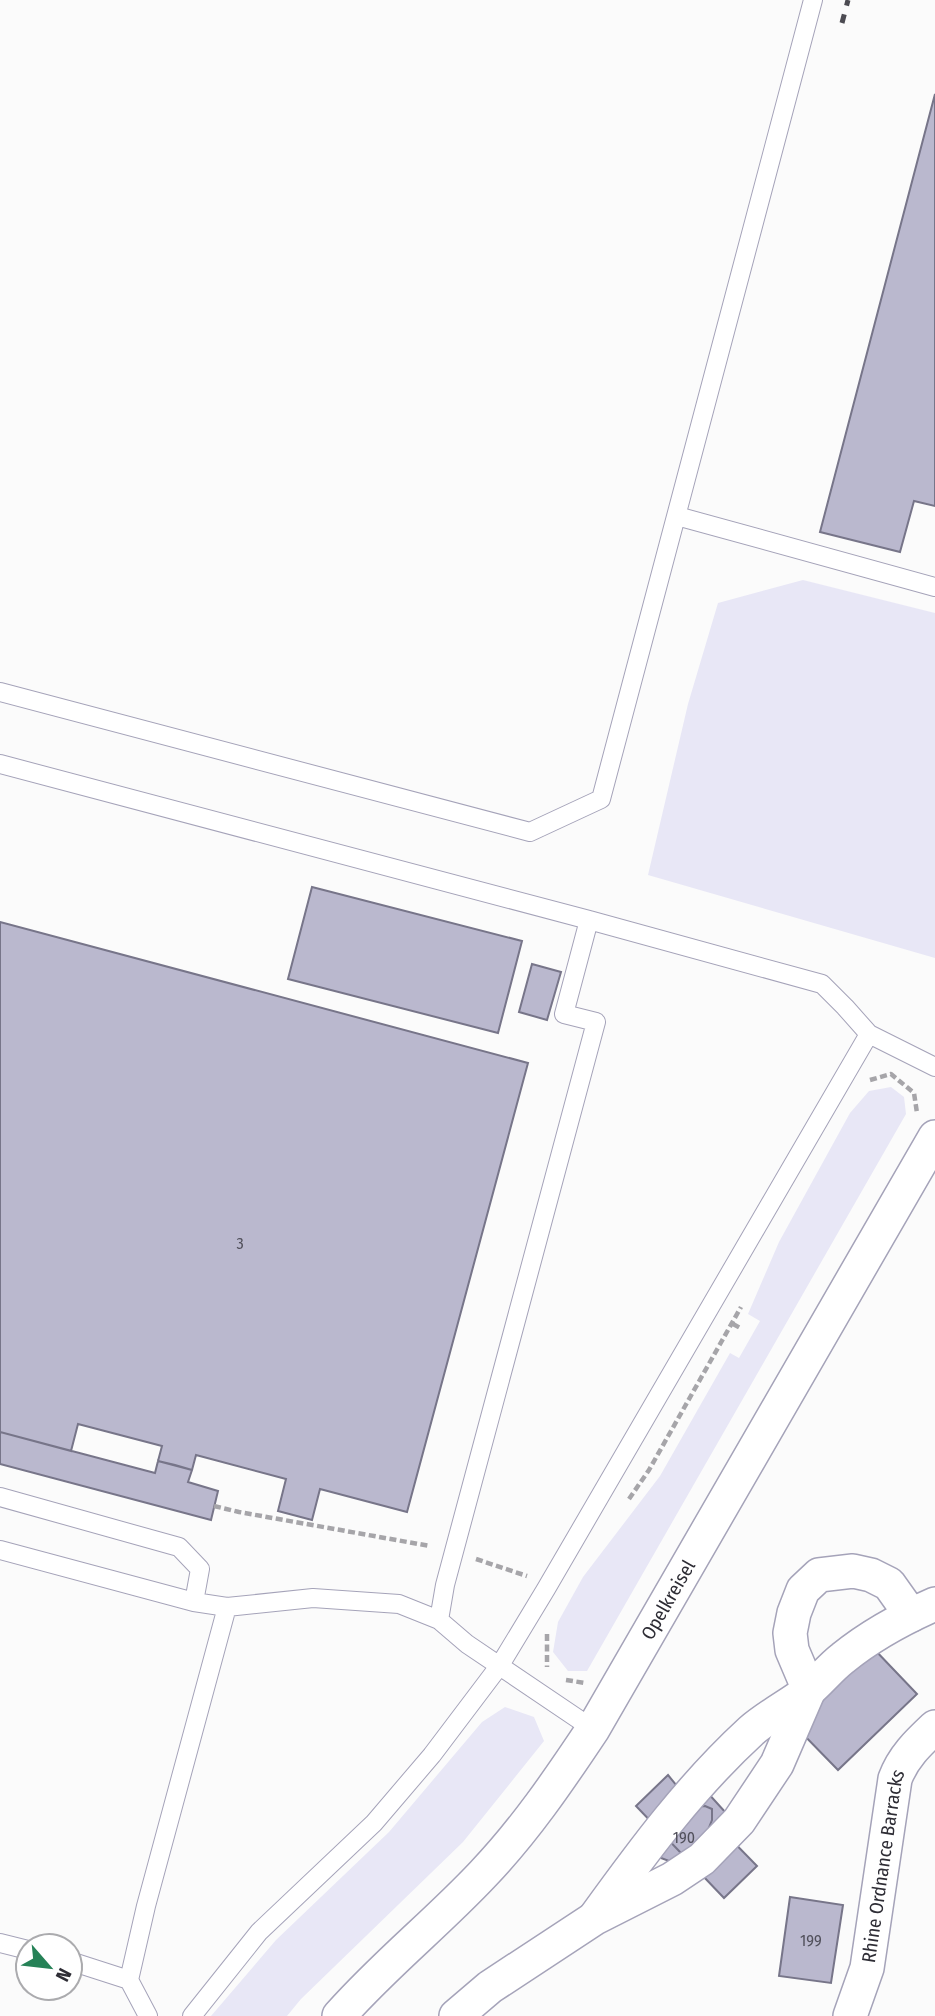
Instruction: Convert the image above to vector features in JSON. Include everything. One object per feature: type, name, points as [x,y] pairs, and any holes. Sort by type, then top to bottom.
[{"type":"street","name":"Opelkreisel","points":[[340,2016],[382,1970],[484,1873],[540,1806],[593,1730],[927,1130]]},
{"type":"street","points":[[456,2016],[490,1987],[594,1918],[672,1879],[702,1859],[739,1821],[777,1764],[809,1690],[792,1650],[790,1633],[803,1590],[819,1575],[853,1571],[871,1575],[889,1584],[923,1609],[842,1659],[809,1690],[752,1730],[698,1786],[652,1840],[594,1918]]},
{"type":"street","name":"Rhine Ordnance Barracks","points":[[850,2016],[867,1968],[895,1779],[900,1765],[935,1727]]},
{"type":"lane","points":[[0,692],[530,832],[601,799],[813,0]]},
{"type":"lane","points":[[677,516],[935,587]]},
{"type":"lane","points":[[0,764],[822,984],[869,1034],[935,1067]]},
{"type":"lane","points":[[439,1620],[445,1584],[596,1022],[565,1014],[589,920]]},
{"type":"lane","points":[[192,2016],[259,1932],[374,1823],[432,1755],[500,1665],[547,1589],[869,1034]]},
{"type":"lane","points":[[0,1497],[178,1547],[201,1569],[194,1602]]},
{"type":"lane","points":[[0,1550],[194,1602],[227,1607],[313,1598],[399,1604],[439,1620],[467,1644],[593,1730]]},
{"type":"lane","points":[[148,2016],[129,1980],[146,1906],[227,1607]]},
{"type":"lane","points":[[84,1966],[129,1980]]},
{"type":"path","points":[[865,1082],[891,1074],[915,1093],[927,1130]]},
{"type":"path","points":[[649,1470],[743,1302]]},
{"type":"path","points":[[733,1324],[742,1329]]},
{"type":"path","points":[[547,1633],[546,1666],[568,1681],[593,1683]]},
{"type":"shaded area","points":[[803,580],[935,613],[935,958],[648,875],[688,704],[718,603]]},
{"type":"shaded area","points":[[891,1087],[904,1097],[906,1114],[587,1671],[568,1671],[553,1652],[558,1622],[583,1577],[660,1476],[730,1353],[739,1358],[760,1321],[748,1314],[779,1242],[850,1113],[869,1091]]},
{"type":"shaded area","points":[[505,1707],[534,1717],[544,1741],[463,1842],[301,1999],[287,2016],[211,2016],[276,1940],[389,1832],[482,1722]]},
{"type":"building","points":[[935,94],[935,506],[914,501],[900,552],[820,532]]},
{"type":"building","points":[[312,887],[522,941],[498,1033],[288,979]]},
{"type":"building","points":[[0,922],[528,1063],[407,1512],[320,1489],[312,1520],[278,1511],[286,1479],[196,1455],[192,1470],[158,1461],[162,1446],[78,1424],[71,1451],[0,1432]]},
{"type":"building","points":[[532,964],[561,972],[547,1020],[519,1012]]},
{"type":"building","points":[[0,1432],[155,1473],[158,1461],[192,1470],[188,1482],[218,1491],[211,1520],[0,1464]]},
{"type":"building","points":[[874,1649],[917,1694],[838,1770],[795,1726]]},
{"type":"building","points":[[668,1775],[694,1807],[707,1792],[726,1813],[715,1823],[757,1866],[724,1898],[636,1806]]},
{"type":"building","points":[[705,1806],[712,1809],[708,1830],[679,1859],[669,1861],[661,1858],[660,1846],[694,1807]]},
{"type":"building","points":[[790,1897],[843,1905],[831,1983],[779,1976]]},
{"type":"railway","points":[[842,23],[848,0]]}]
